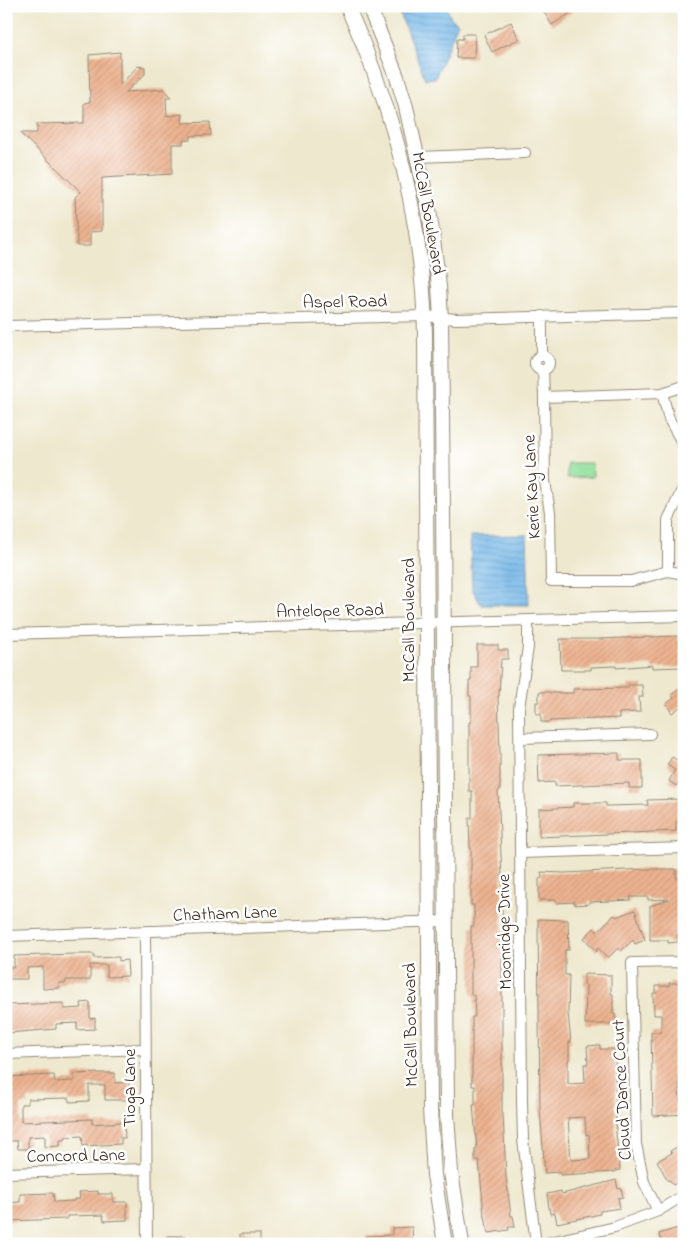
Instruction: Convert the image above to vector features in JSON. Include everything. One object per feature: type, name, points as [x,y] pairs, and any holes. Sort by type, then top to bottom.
[{"type":"main road","name":"McCall Boulevard","points":[[347,6],[376,73],[405,173],[415,222],[425,316],[428,922],[432,1150],[445,1244]]},
{"type":"main road","name":"McCall Boulevard","points":[[369,6],[397,77],[418,157],[432,235],[441,319],[448,1144],[462,1244]]},
{"type":"street","points":[[418,157],[525,152]]},
{"type":"street","name":"Aspel Road","points":[[6,326],[425,316],[441,319],[684,313]]},
{"type":"street","points":[[542,316],[542,356],[547,358],[549,362],[547,367],[542,370],[544,398],[662,393],[684,386]]},
{"type":"street","points":[[662,393],[668,419],[684,446]]},
{"type":"street","name":"Kerie Kay Lane","points":[[544,398],[545,481],[550,512],[550,581],[631,582],[668,571],[684,574]]},
{"type":"street","points":[[668,571],[668,520],[684,486]]},
{"type":"street","name":"Antelope Road","points":[[6,634],[684,616]]},
{"type":"street","name":"Moonridge Drive","points":[[528,621],[528,647],[519,708],[523,1140],[536,1244]]},
{"type":"street","points":[[520,738],[650,734]]},
{"type":"street","points":[[520,853],[684,848]]},
{"type":"street","name":"Chatham Lane","points":[[6,936],[445,921]]},
{"type":"street","name":"Tioga Lane","points":[[145,932],[147,1244]]},
{"type":"street","name":"Cloud Dance Court","points":[[658,1211],[644,1182],[636,1144],[632,963],[684,962]]},
{"type":"street","points":[[6,1054],[145,1049]]},
{"type":"street","name":"Concord Lane","points":[[6,1173],[146,1169]]},
{"type":"street","points":[[542,1244],[615,1227],[658,1211],[684,1196]]},
{"type":"green space","points":[[567,463],[592,463],[593,477],[567,478]]},
{"type":"water","points":[[397,6],[446,6],[451,18],[458,23],[435,78],[425,79]]},
{"type":"water","points":[[527,535],[529,605],[481,605],[472,589],[470,536]]},
{"type":"building","points":[[546,6],[569,6],[572,12],[552,25],[542,9]]},
{"type":"building","points":[[511,22],[519,39],[492,52],[484,35]]},
{"type":"building","points":[[463,34],[475,34],[474,58],[456,58],[457,39],[463,39]]},
{"type":"building","points":[[120,52],[120,85],[138,66],[145,67],[145,74],[126,92],[164,89],[171,98],[166,98],[167,116],[183,114],[182,123],[210,122],[211,135],[190,136],[190,140],[183,140],[183,144],[172,144],[172,174],[102,178],[102,231],[90,232],[90,246],[77,246],[75,197],[81,192],[20,133],[37,133],[37,124],[84,123],[84,103],[90,102],[89,55]]},
{"type":"building","points":[[679,636],[679,646],[684,646],[684,667],[652,668],[652,665],[616,668],[616,666],[591,667],[591,670],[561,670],[560,639]]},
{"type":"building","points":[[477,645],[498,645],[498,650],[508,650],[508,659],[501,659],[498,696],[500,790],[498,791],[502,876],[502,1114],[506,1177],[511,1216],[513,1216],[515,1227],[508,1227],[509,1230],[488,1233],[484,1216],[479,1160],[475,1160],[475,1149],[477,1149],[473,1105],[475,1105],[475,1086],[472,1086],[472,1017],[475,1017],[474,995],[471,995],[471,926],[474,926],[474,905],[471,905],[469,818],[472,818],[472,791],[469,791],[471,696],[469,696],[469,681],[471,681],[471,667],[477,667]]},
{"type":"building","points":[[628,685],[642,685],[643,697],[639,697],[640,712],[619,713],[619,718],[550,722],[541,722],[541,714],[536,714],[536,702],[539,702],[539,692],[573,693],[573,689],[628,688]]},
{"type":"building","points":[[684,686],[684,704],[672,713],[666,704],[674,698],[671,695]]},
{"type":"building","points":[[619,753],[619,760],[642,760],[642,788],[629,788],[629,783],[555,786],[555,782],[539,783],[538,755]]},
{"type":"building","points":[[684,756],[684,779],[681,778],[676,786],[669,781],[675,770],[667,765],[672,757],[680,762]]},
{"type":"building","points":[[681,799],[682,822],[676,822],[676,831],[539,837],[539,809],[573,807],[573,803],[606,803],[606,806],[648,805],[647,800]]},
{"type":"building","points":[[676,869],[676,878],[681,878],[683,934],[677,934],[678,942],[668,943],[668,940],[650,940],[650,906],[669,899],[648,900],[648,897],[630,897],[631,900],[589,902],[589,904],[575,905],[575,902],[556,903],[556,900],[539,900],[541,872],[564,873]]},
{"type":"building","points":[[635,910],[645,940],[635,944],[633,940],[621,951],[618,948],[608,958],[597,947],[597,952],[584,938],[594,928],[597,932],[614,915],[616,917]]},
{"type":"building","points":[[538,919],[568,920],[569,950],[565,950],[565,975],[569,975],[568,1013],[571,1042],[569,1042],[568,1084],[585,1083],[584,1064],[588,1064],[587,1046],[600,1045],[600,1049],[615,1049],[616,1133],[620,1170],[615,1172],[560,1175],[560,1172],[545,1173],[540,1109]],"holes":[[[585,1117],[586,1135],[589,1134],[590,1159],[571,1160],[568,1118]]]},
{"type":"building","points":[[94,954],[94,958],[119,957],[119,961],[127,960],[128,976],[107,977],[107,965],[90,965],[90,980],[66,980],[66,983],[59,983],[59,988],[43,989],[43,967],[27,968],[27,979],[6,979],[6,967],[14,967],[14,956]]},
{"type":"building","points":[[584,974],[611,975],[613,1014],[615,1014],[616,1024],[585,1024],[586,985],[584,985]]},
{"type":"building","points":[[669,983],[679,983],[679,992],[684,992],[684,1013],[682,1013],[683,1042],[678,1042],[679,1063],[681,1063],[681,1078],[679,1078],[680,1102],[683,1102],[684,1114],[653,1116],[651,1032],[661,1032],[661,1015],[654,1015],[653,993],[656,993],[656,986],[669,986]]},
{"type":"building","points":[[90,1002],[90,1019],[95,1018],[95,1029],[77,1030],[77,1023],[56,1024],[56,1029],[8,1033],[7,1005],[64,1003],[64,1009],[82,1008],[81,1003]]},
{"type":"building","points":[[115,1073],[115,1083],[129,1082],[129,1100],[105,1100],[105,1085],[89,1085],[89,1101],[69,1102],[69,1098],[28,1099],[28,1104],[21,1104],[21,1122],[92,1119],[92,1124],[124,1122],[125,1138],[121,1138],[121,1144],[83,1146],[82,1136],[65,1137],[65,1140],[60,1140],[60,1146],[45,1147],[45,1136],[28,1137],[28,1149],[18,1149],[17,1141],[6,1141],[6,1077],[54,1075],[55,1082],[74,1081],[74,1074]]},
{"type":"building","points":[[684,1143],[684,1179],[673,1185],[670,1180],[668,1181],[657,1161],[672,1153],[670,1151]]},
{"type":"building","points":[[616,1180],[618,1189],[621,1188],[623,1197],[618,1198],[620,1208],[600,1211],[600,1214],[557,1223],[555,1213],[550,1214],[547,1194],[561,1191],[562,1194]]},
{"type":"building","points":[[98,1191],[98,1194],[113,1194],[113,1202],[127,1202],[127,1220],[104,1221],[103,1215],[67,1216],[67,1219],[7,1221],[6,1203],[20,1202],[20,1194],[53,1193],[54,1202],[74,1201],[74,1199],[80,1199],[79,1192]]},
{"type":"building","points":[[684,1226],[684,1244],[662,1244],[659,1234]]},
{"type":"building","points":[[412,1227],[413,1244],[367,1244],[366,1236],[392,1235],[392,1228]]},
{"type":"building","points":[[240,1234],[260,1234],[260,1244],[240,1244]]},
{"type":"building","points":[[167,1236],[186,1236],[186,1244],[167,1244]]}]
